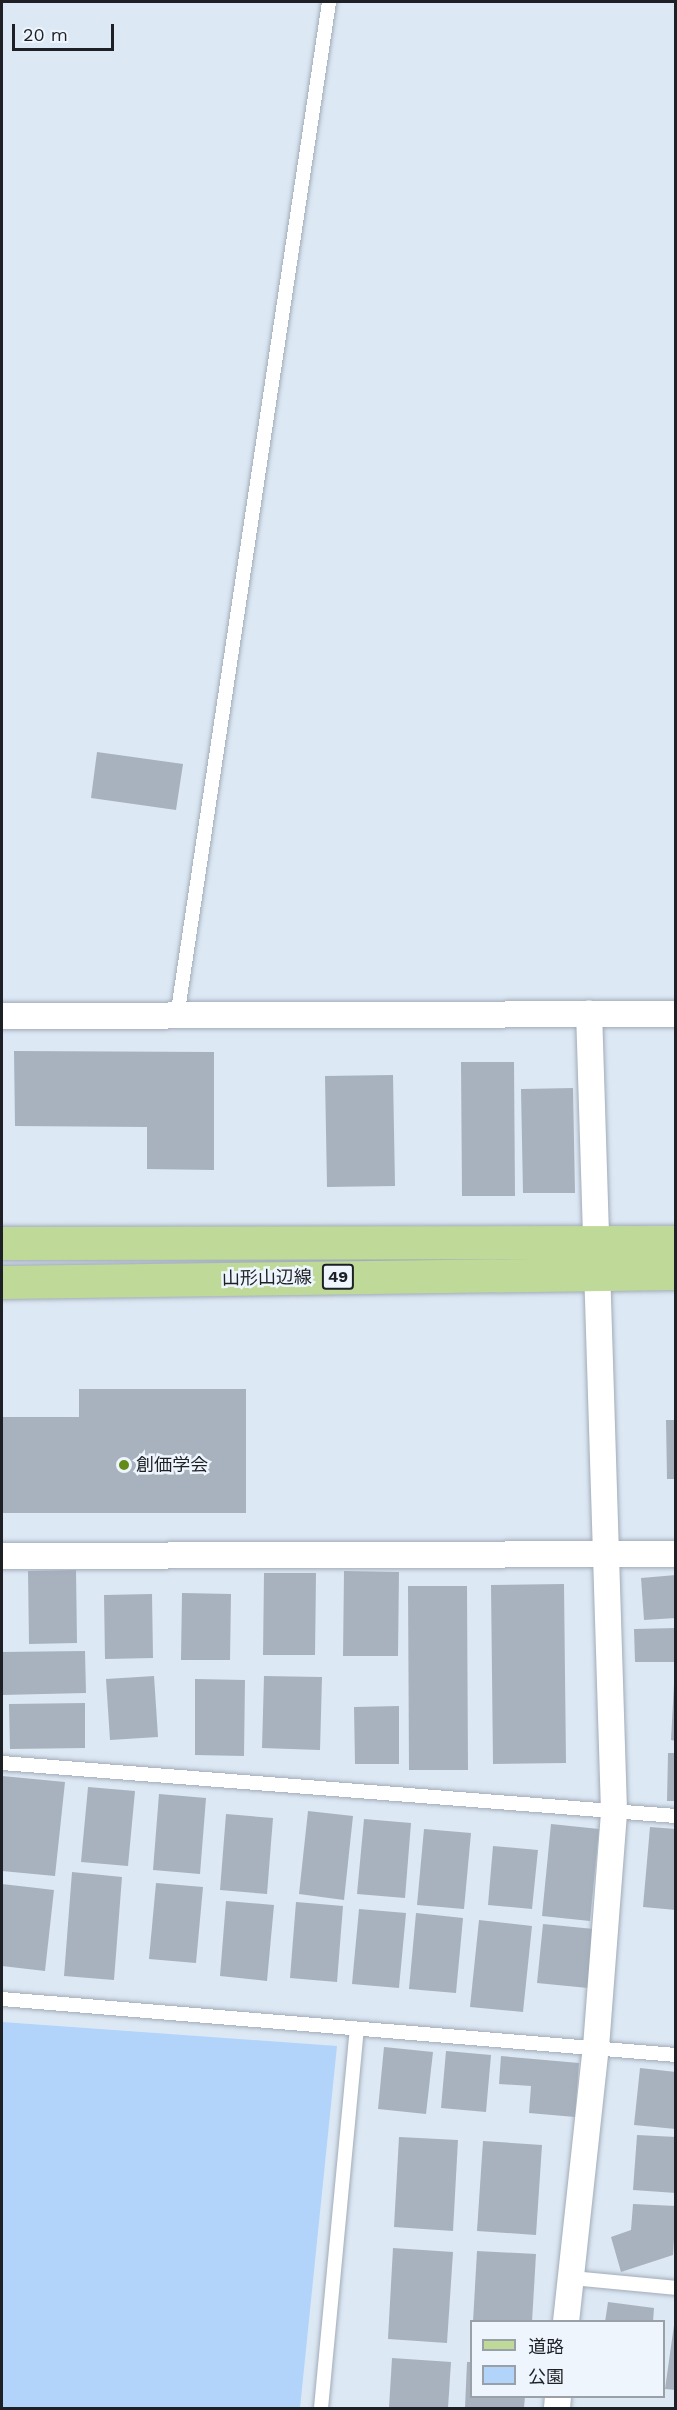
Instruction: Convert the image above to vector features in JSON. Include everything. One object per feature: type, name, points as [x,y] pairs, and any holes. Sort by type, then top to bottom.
[{"type":"main road","name":"山形山辺線","points":[[2,1282],[595,1257],[675,1242]]},
{"type":"main road","name":"山形山辺線","points":[[2,1243],[595,1257],[675,1273]]},
{"type":"street","points":[[566,2320],[596,2048],[614,1811],[589,1013]]},
{"type":"street","points":[[2,1016],[675,1014]]},
{"type":"street","points":[[2,1556],[675,1554]]},
{"type":"lane","points":[[177,1017],[329,2]]},
{"type":"lane","points":[[2,1763],[675,1816]]},
{"type":"lane","points":[[2,1999],[675,2055]]},
{"type":"lane","points":[[321,2409],[357,2030]]},
{"type":"lane","points":[[571,2278],[675,2288]]},
{"type":"green space","points":[[2,2022],[337,2046],[300,2408],[2,2408]]},
{"type":"building","points":[[97,752],[183,764],[176,810],[91,798]]},
{"type":"building","points":[[14,1051],[214,1052],[214,1170],[147,1169],[147,1127],[15,1126]]},
{"type":"building","points":[[461,1062],[514,1062],[515,1196],[462,1196]]},
{"type":"building","points":[[393,1075],[395,1186],[327,1187],[325,1076]]},
{"type":"building","points":[[573,1088],[575,1193],[523,1193],[521,1089]]},
{"type":"building","name":"創価学会","points":[[79,1389],[246,1389],[246,1513],[2,1513],[2,1417],[79,1417]]},
{"type":"building","points":[[666,1420],[676,1420],[676,1479],[667,1479]]},
{"type":"building","points":[[76,1570],[77,1643],[29,1644],[28,1571]]},
{"type":"building","points":[[344,1571],[399,1572],[398,1656],[343,1656]]},
{"type":"building","points":[[264,1573],[316,1573],[315,1655],[263,1655]]},
{"type":"building","points":[[676,1575],[676,1618],[644,1620],[641,1578]]},
{"type":"building","points":[[564,1584],[566,1763],[493,1764],[491,1585]]},
{"type":"building","points":[[408,1586],[467,1586],[468,1770],[409,1770]]},
{"type":"building","points":[[182,1593],[231,1594],[230,1660],[181,1660]]},
{"type":"building","points":[[152,1594],[153,1658],[105,1659],[104,1595]]},
{"type":"building","points":[[676,1628],[676,1662],[635,1662],[634,1629]]},
{"type":"building","points":[[85,1651],[86,1693],[2,1695],[2,1652]]},
{"type":"building","points":[[154,1676],[158,1737],[110,1740],[106,1679]]},
{"type":"building","points":[[264,1676],[322,1677],[320,1750],[262,1748]]},
{"type":"building","points":[[195,1679],[245,1680],[244,1756],[195,1755]]},
{"type":"building","points":[[674,1684],[676,1684],[676,1741],[671,1740]]},
{"type":"building","points":[[85,1703],[85,1748],[10,1749],[9,1704]]},
{"type":"building","points":[[399,1706],[399,1764],[355,1764],[354,1707]]},
{"type":"building","points":[[668,1753],[676,1753],[676,1801],[667,1801]]},
{"type":"building","points":[[2,1776],[65,1782],[55,1876],[2,1871]]},
{"type":"building","points":[[88,1787],[135,1791],[128,1866],[81,1862]]},
{"type":"building","points":[[159,1794],[206,1798],[200,1874],[153,1870]]},
{"type":"building","points":[[308,1811],[353,1816],[344,1900],[299,1894]]},
{"type":"building","points":[[226,1814],[273,1818],[267,1894],[220,1890]]},
{"type":"building","points":[[364,1819],[411,1823],[405,1898],[357,1894]]},
{"type":"building","points":[[551,1824],[599,1829],[590,1921],[542,1916]]},
{"type":"building","points":[[650,1827],[676,1829],[676,1910],[643,1907]]},
{"type":"building","points":[[424,1829],[471,1833],[464,1909],[417,1905]]},
{"type":"building","points":[[493,1846],[538,1850],[532,1909],[488,1905]]},
{"type":"building","points":[[72,1872],[122,1877],[114,1980],[64,1976]]},
{"type":"building","points":[[156,1883],[203,1887],[196,1963],[149,1959]]},
{"type":"building","points":[[2,1884],[54,1890],[45,1971],[2,1966]]},
{"type":"building","points":[[226,1901],[274,1905],[267,1981],[220,1976]]},
{"type":"building","points":[[296,1902],[343,1906],[337,1982],[290,1978]]},
{"type":"building","points":[[359,1909],[406,1913],[399,1988],[352,1984]]},
{"type":"building","points":[[416,1913],[463,1918],[456,1993],[409,1989]]},
{"type":"building","points":[[479,1920],[532,1926],[523,2012],[470,2007]]},
{"type":"building","points":[[543,1924],[594,1929],[588,1988],[537,1983]]},
{"type":"building","points":[[384,2047],[433,2052],[426,2114],[378,2109]]},
{"type":"building","points":[[446,2051],[491,2055],[486,2112],[441,2108]]},
{"type":"building","points":[[501,2056],[579,2063],[575,2117],[529,2113],[531,2086],[499,2084]]},
{"type":"building","points":[[640,2068],[676,2072],[676,2129],[634,2125]]},
{"type":"building","points":[[637,2135],[676,2137],[676,2193],[633,2190]]},
{"type":"building","points":[[399,2137],[458,2140],[453,2231],[394,2227]]},
{"type":"building","points":[[483,2141],[542,2145],[536,2235],[477,2231]]},
{"type":"building","points":[[633,2204],[676,2206],[673,2255],[621,2272],[611,2237],[631,2230]]},
{"type":"building","points":[[393,2248],[453,2252],[447,2343],[388,2339]]},
{"type":"building","points":[[477,2251],[536,2254],[532,2320],[473,2320]]},
{"type":"building","points":[[608,2302],[654,2308],[653,2320],[605,2320]]},
{"type":"building","points":[[674,2325],[676,2325],[676,2390],[665,2389]]},
{"type":"building","points":[[392,2358],[451,2362],[448,2408],[389,2408]]},
{"type":"building","points":[[467,2362],[470,2362],[470,2398],[525,2398],[524,2408],[465,2408]]},
{"type":"place","name":"創価学会","points":[[124,1465]]}]
